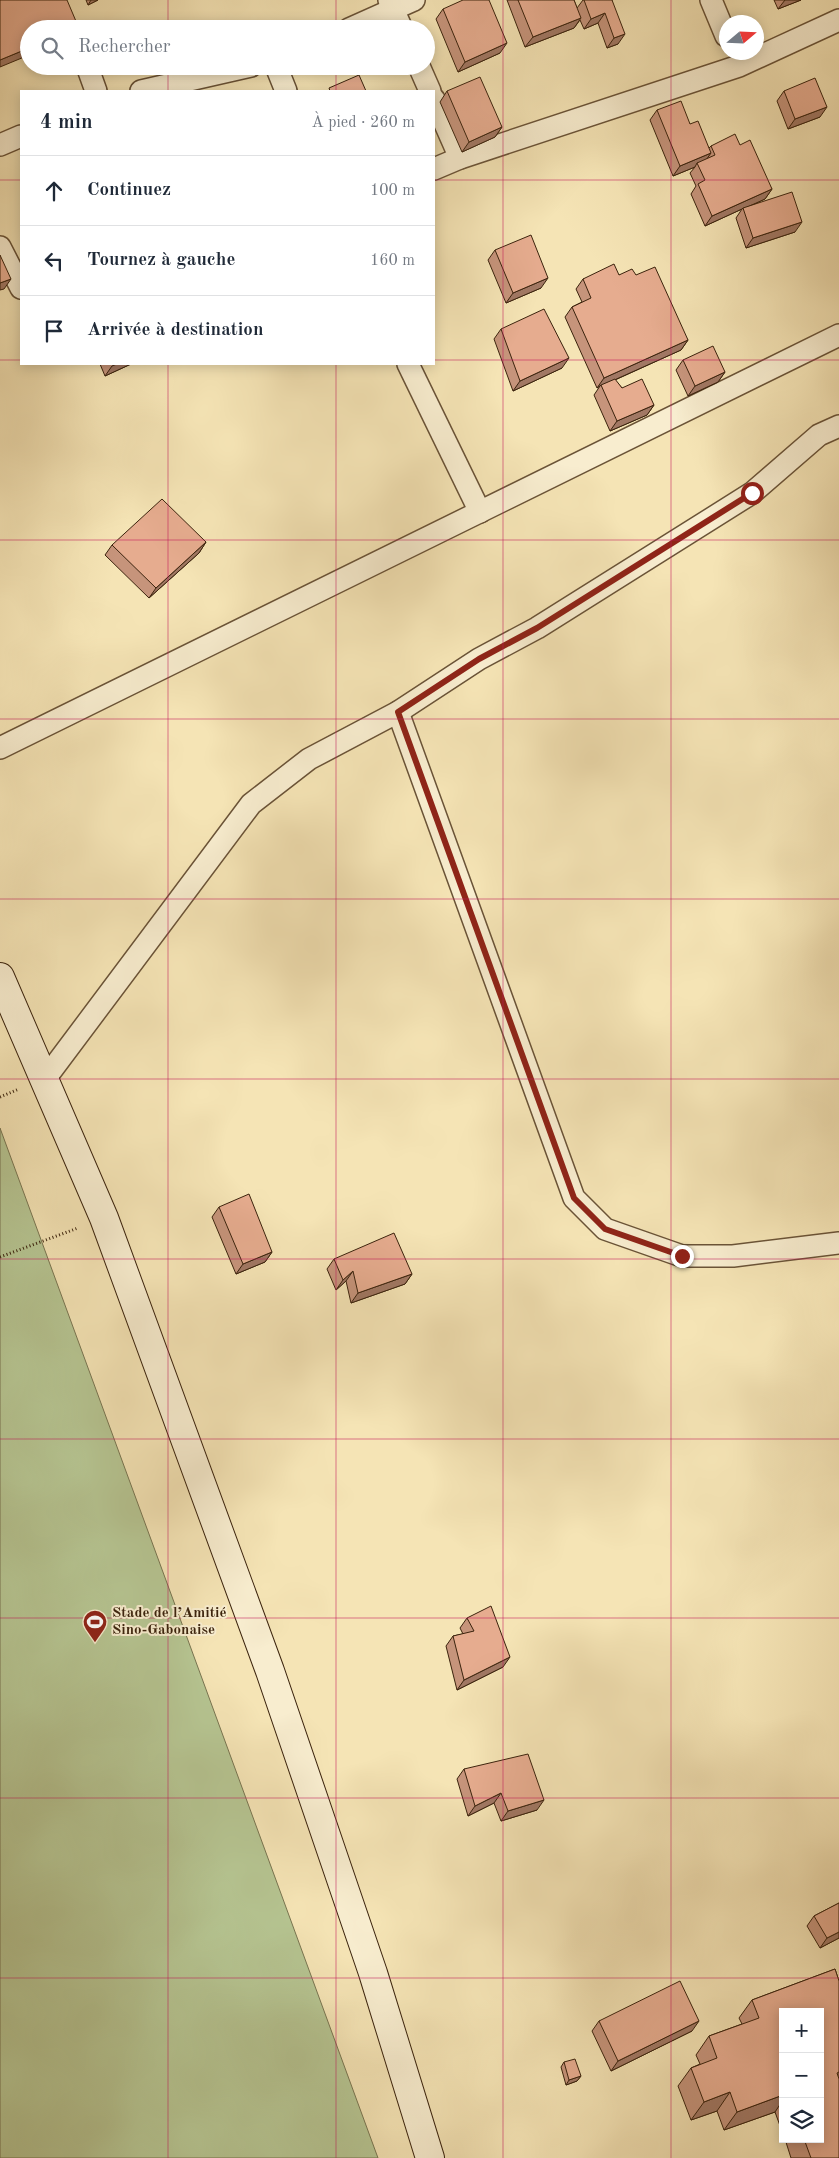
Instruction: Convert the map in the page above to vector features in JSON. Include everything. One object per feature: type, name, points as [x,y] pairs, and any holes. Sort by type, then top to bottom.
[{"type":"main road","points":[[0,977],[104,1218],[270,1671],[373,1973],[430,2158]]},
{"type":"street","points":[[375,20],[395,13],[414,0]]},
{"type":"street","points":[[711,0],[719,19]]},
{"type":"street","points":[[764,48],[839,20]]},
{"type":"street","points":[[435,169],[733,60]]},
{"type":"street","points":[[90,75],[96,90]]},
{"type":"street","points":[[146,90],[212,75]]},
{"type":"street","points":[[280,75],[286,90]]},
{"type":"street","points":[[423,75],[430,90]]},
{"type":"street","points":[[435,101],[460,158]]},
{"type":"street","points":[[0,145],[20,136]]},
{"type":"street","points":[[0,247],[20,286]]},
{"type":"street","points":[[0,748],[839,335]]},
{"type":"street","points":[[408,365],[480,512]]},
{"type":"street","points":[[45,1078],[251,804],[309,759],[398,712],[479,659],[537,628],[752,493],[819,435],[839,426]]},
{"type":"street","points":[[398,712],[574,1198],[605,1229],[682,1256],[733,1256],[839,1243]]},
{"type":"path","points":[[0,1257],[104,1218]]},
{"type":"green space","name":"Stade de l’Amitié Sino-Gabonaise","points":[[0,1128],[378,2158],[0,2158]]},
{"type":"building","points":[[0,0],[67,0],[75,20],[20,20],[20,52],[0,60]]},
{"type":"building","points":[[463,0],[489,0],[507,43],[465,62],[443,9]]},
{"type":"building","points":[[518,0],[574,0],[581,18],[533,37]]},
{"type":"building","points":[[584,0],[612,0],[625,34],[614,38],[605,13],[591,19]]},
{"type":"building","points":[[359,75],[366,90],[330,90],[329,88]]},
{"type":"building","points":[[480,77],[502,127],[469,142],[447,91]]},
{"type":"building","points":[[815,78],[827,107],[795,119],[784,91]]},
{"type":"building","points":[[681,101],[690,124],[698,121],[711,153],[680,166],[657,110]]},
{"type":"building","points":[[735,134],[740,145],[750,140],[772,189],[712,216],[698,184],[705,180],[697,163],[715,155],[711,146]]},
{"type":"building","points":[[792,192],[802,222],[753,238],[743,208]]},
{"type":"building","points":[[531,235],[548,278],[513,293],[495,250]]},
{"type":"building","points":[[0,255],[11,279],[0,283]]},
{"type":"building","points":[[614,264],[619,275],[632,269],[636,275],[655,267],[688,340],[604,378],[572,307],[591,298],[583,279]]},
{"type":"building","points":[[544,309],[569,358],[520,381],[501,329]]},
{"type":"building","points":[[713,346],[725,372],[695,386],[683,360]]},
{"type":"building","points":[[615,379],[622,388],[642,379],[654,405],[617,421],[601,385]]},
{"type":"building","points":[[162,499],[206,542],[156,588],[112,545]]},
{"type":"building","points":[[249,1194],[272,1252],[243,1264],[219,1207]]},
{"type":"building","points":[[394,1233],[412,1274],[358,1293],[353,1271],[343,1280],[334,1259]]},
{"type":"building","points":[[491,1606],[510,1657],[464,1680],[453,1636],[474,1631],[467,1618]]},
{"type":"building","points":[[528,1754],[544,1800],[508,1811],[501,1793],[475,1806],[464,1769]]},
{"type":"building","points":[[839,1903],[839,1932],[827,1938],[814,1916]]},
{"type":"building","points":[[835,1969],[839,1981],[839,2072],[837,2073],[839,2079],[839,2158],[811,2158],[805,2143],[824,2143],[824,2008],[779,2008],[779,2096],[737,2112],[730,2092],[704,2102],[691,2068],[717,2058],[709,2036],[759,2018],[752,2000]]},
{"type":"building","points":[[680,1981],[699,2021],[618,2061],[599,2021]]},
{"type":"building","points":[[575,2059],[581,2076],[569,2080],[564,2062]]},
{"type":"place","name":"Stade de l’Amitié Sino-Gabonaise","points":[[95,1643]]},
{"type":"route","points":[[682,1256],[605,1229],[574,1198],[398,712],[479,659],[537,628],[752,493]]}]
